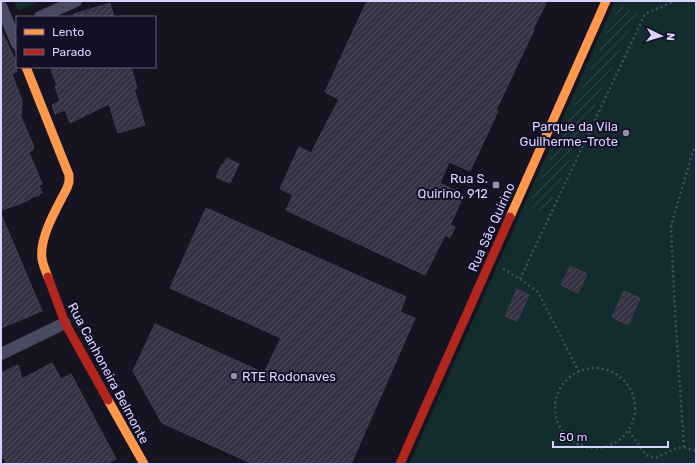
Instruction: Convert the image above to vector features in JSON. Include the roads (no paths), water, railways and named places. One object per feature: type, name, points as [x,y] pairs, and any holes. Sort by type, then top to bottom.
[{"type":"street","points":[[42,16],[76,1]]},
{"type":"street","name":"Rua São Quirino","points":[[400,464],[606,1]]},
{"type":"street","points":[[1,6],[14,28],[16,39]]},
{"type":"street","name":"Rua Canhoneira Belmonte","points":[[26,68],[69,175],[69,182],[46,231],[42,244],[42,259],[65,323],[144,464]]},
{"type":"street","points":[[1,354],[65,323]]},
{"type":"place","name":"Parque da Vila Guilherme-Trote","points":[[626,133]]},
{"type":"place","name":"Rua S. Quirino, 912","points":[[496,185]]},
{"type":"place","name":"RTE Rodonaves","points":[[234,376]]}]
